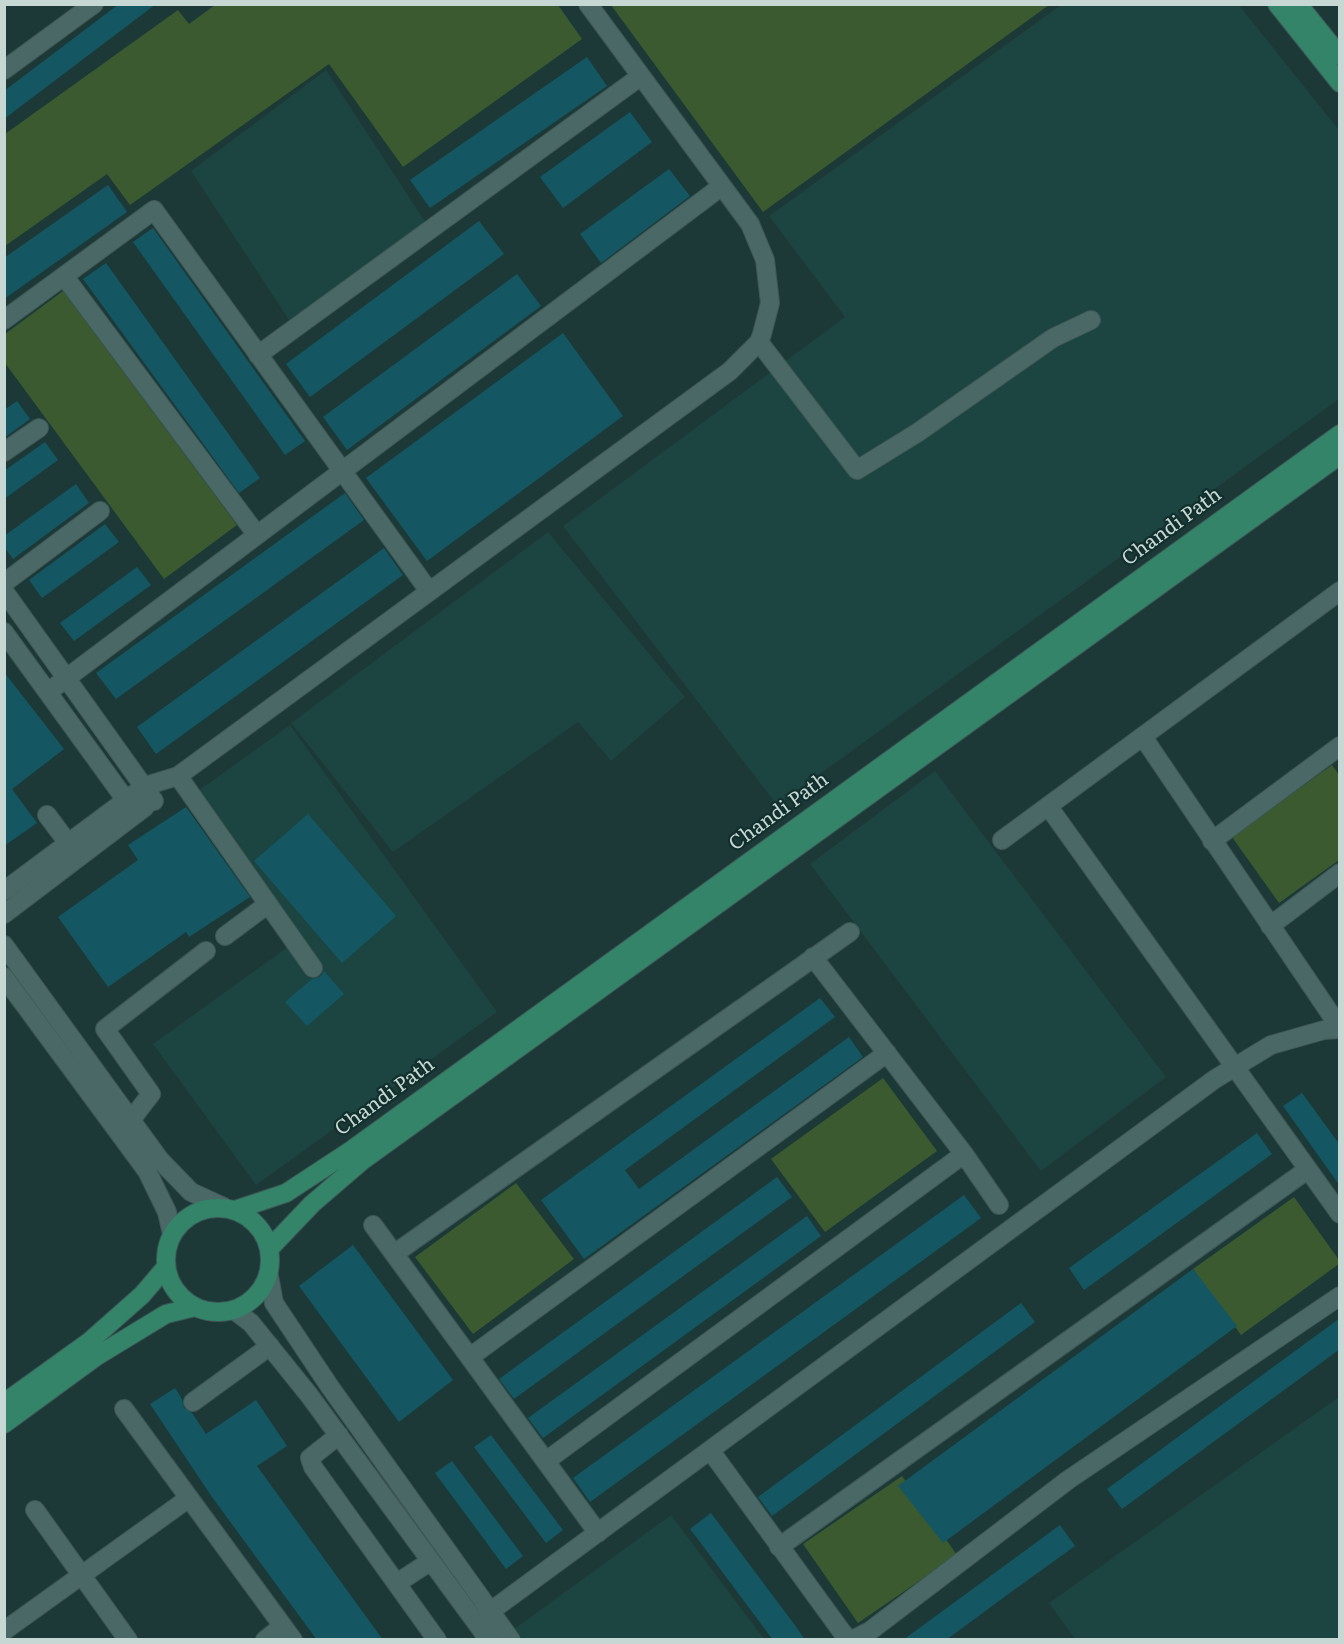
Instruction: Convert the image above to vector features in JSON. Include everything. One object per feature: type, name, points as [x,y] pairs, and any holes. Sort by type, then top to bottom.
[{"type":"main road","points":[[1277,4],[1340,83]]},
{"type":"main road","points":[[1298,4],[1340,56]]},
{"type":"main road","name":"Chandi Path","points":[[230,1209],[286,1193],[350,1150],[1340,434]]},
{"type":"main road","name":"Chandi Path","points":[[270,1248],[312,1204],[362,1161],[1340,456]]},
{"type":"main road","points":[[204,1209],[230,1209],[246,1215],[260,1227],[270,1248],[269,1276],[264,1288],[251,1301],[234,1310],[212,1312],[195,1307],[177,1293],[169,1278],[166,1254],[172,1234],[185,1219],[204,1209]]},
{"type":"main road","points":[[4,1403],[90,1341],[142,1295],[166,1267]]},
{"type":"main road","points":[[4,1424],[97,1356],[166,1314],[195,1307]]},
{"type":"street","points":[[4,70],[94,4]]},
{"type":"street","points":[[4,914],[131,807],[730,371],[759,342],[770,303],[765,260],[750,225],[588,4]]},
{"type":"street","points":[[258,355],[641,76]]},
{"type":"street","points":[[48,692],[722,186]]},
{"type":"street","points":[[4,320],[154,210],[429,591]]},
{"type":"street","points":[[64,276],[257,535]]},
{"type":"street","points":[[759,342],[857,470],[917,433],[1053,338],[1091,320]]},
{"type":"street","points":[[4,452],[39,428]]},
{"type":"street","points":[[100,512],[5,592],[150,793]]},
{"type":"street","points":[[1002,840],[1340,591]]},
{"type":"street","points":[[4,632],[131,807]]},
{"type":"street","points":[[1143,737],[1340,1029]]},
{"type":"street","points":[[1212,841],[1340,746]]},
{"type":"street","points":[[172,778],[268,904],[313,968]]},
{"type":"street","points":[[1048,806],[1233,1068],[1340,1214]]},
{"type":"street","points":[[4,891],[68,843],[131,807]]},
{"type":"street","points":[[47,815],[68,843]]},
{"type":"street","points":[[1270,926],[1340,873]]},
{"type":"street","points":[[225,936],[268,904]]},
{"type":"street","points":[[394,1254],[850,932]]},
{"type":"street","points":[[4,945],[160,1160],[191,1192],[230,1209]]},
{"type":"street","points":[[131,1120],[150,1094],[105,1029],[206,951]]},
{"type":"street","points":[[813,957],[964,1154],[999,1204]]},
{"type":"street","points":[[4,977],[147,1171],[166,1212],[172,1234]]},
{"type":"street","points":[[484,1617],[1206,1086],[1272,1045],[1324,1030],[1340,1029]]},
{"type":"street","points":[[470,1357],[887,1053]]},
{"type":"street","points":[[546,1461],[964,1154]]},
{"type":"street","points":[[779,1547],[1307,1170]]},
{"type":"street","points":[[373,1225],[598,1533]]},
{"type":"street","points":[[269,1276],[274,1303],[484,1617],[489,1640]]},
{"type":"street","points":[[710,1450],[847,1638],[854,1639],[870,1631],[1068,1480],[1340,1296]]},
{"type":"street","points":[[234,1310],[251,1323],[270,1346],[339,1435],[431,1561],[484,1617],[511,1640]]},
{"type":"street","points":[[193,1402],[270,1346]]},
{"type":"street","points":[[124,1409],[288,1633],[265,1640]]},
{"type":"street","points":[[339,1435],[314,1453],[310,1462],[438,1640]]},
{"type":"street","points":[[4,1631],[189,1498]]},
{"type":"street","points":[[35,1510],[128,1640]]},
{"type":"street","points":[[397,1583],[431,1561]]},
{"type":"shaded area","points":[[1061,5],[1239,5],[1339,130],[1339,399],[777,805],[563,526],[845,317],[769,216]]},
{"type":"shaded area","points":[[326,70],[428,226],[289,320],[191,171]]},
{"type":"shaded area","points":[[548,532],[685,697],[611,761],[578,722],[393,852],[291,723]]},
{"type":"shaded area","points":[[290,725],[497,1012],[256,1185],[153,1044],[303,936],[198,791]]},
{"type":"shaded area","points":[[935,771],[1166,1077],[1041,1171],[810,864]]},
{"type":"shaded area","points":[[1339,1397],[1339,1639],[1075,1639],[1049,1603]]},
{"type":"shaded area","points":[[671,1515],[764,1639],[523,1639],[514,1629]]},
{"type":"green space","points":[[215,5],[558,5],[582,39],[403,167],[329,64],[130,205],[107,174],[5,246],[5,134],[178,10],[189,24]]},
{"type":"green space","points":[[611,5],[1049,5],[763,212]]},
{"type":"green space","points":[[63,291],[237,525],[164,579],[5,363],[5,334]]},
{"type":"green space","points":[[1332,765],[1339,775],[1339,860],[1279,903],[1232,837]]},
{"type":"green space","points":[[883,1078],[937,1151],[825,1232],[771,1159]]},
{"type":"green space","points":[[516,1183],[574,1259],[473,1334],[415,1257]]},
{"type":"green space","points":[[1294,1197],[1339,1260],[1339,1264],[1241,1335],[1193,1269]]},
{"type":"green space","points":[[902,1476],[957,1555],[858,1623],[803,1544]]},
{"type":"building","points":[[119,4],[156,4],[4,119],[4,91]]},
{"type":"building","points":[[587,57],[607,86],[430,208],[410,180]]},
{"type":"building","points":[[630,112],[652,142],[563,208],[540,177]]},
{"type":"building","points":[[669,169],[690,196],[601,263],[580,234]]},
{"type":"building","points":[[108,185],[127,212],[4,299],[4,258]]},
{"type":"building","points":[[479,221],[504,254],[310,397],[286,364]]},
{"type":"building","points":[[153,228],[305,441],[285,455],[133,242]]},
{"type":"building","points":[[106,263],[260,478],[239,493],[83,279]]},
{"type":"building","points":[[517,274],[541,306],[347,450],[323,417]]},
{"type":"building","points":[[563,333],[623,416],[427,561],[366,478]]},
{"type":"building","points":[[17,401],[30,419],[4,438],[4,410]]},
{"type":"building","points":[[45,442],[58,460],[4,499],[4,471]]},
{"type":"building","points":[[76,484],[89,503],[13,559],[4,547],[4,536]]},
{"type":"building","points":[[345,493],[364,520],[116,699],[96,673]]},
{"type":"building","points":[[105,524],[119,542],[42,598],[29,580]]},
{"type":"building","points":[[384,548],[403,575],[156,754],[137,727]]},
{"type":"building","points":[[137,567],[151,585],[74,641],[60,623]]},
{"type":"building","points":[[4,672],[64,749],[12,789],[37,823],[4,846]]},
{"type":"building","points":[[186,807],[250,897],[189,937],[186,932],[108,987],[58,917],[138,860],[128,845]]},
{"type":"building","points":[[308,814],[396,916],[342,963],[254,861]]},
{"type":"building","points":[[324,971],[344,994],[307,1026],[285,1002],[312,979],[320,977]]},
{"type":"building","points":[[820,998],[835,1017],[625,1170],[639,1189],[849,1037],[863,1057],[584,1259],[541,1200]]},
{"type":"building","points":[[1302,1093],[1340,1145],[1340,1186],[1283,1106]]},
{"type":"building","points":[[1257,1133],[1272,1154],[1084,1290],[1069,1268]]},
{"type":"building","points":[[777,1177],[792,1197],[514,1399],[499,1379]]},
{"type":"building","points":[[964,1195],[981,1218],[590,1502],[573,1478]]},
{"type":"building","points":[[807,1216],[821,1236],[543,1438],[528,1418]]},
{"type":"building","points":[[353,1245],[453,1380],[399,1422],[299,1286]]},
{"type":"building","points":[[1193,1269],[1237,1326],[943,1543],[898,1486]]},
{"type":"building","points":[[1021,1303],[1035,1322],[772,1516],[758,1497]]},
{"type":"building","points":[[1340,1318],[1340,1349],[1122,1509],[1107,1489]]},
{"type":"building","points":[[175,1388],[182,1399],[184,1408],[192,1413],[206,1434],[256,1400],[287,1446],[257,1466],[383,1640],[317,1640],[212,1497],[150,1404]]},
{"type":"building","points":[[491,1435],[563,1530],[546,1543],[474,1447]]},
{"type":"building","points":[[452,1461],[523,1556],[506,1569],[435,1473]]},
{"type":"building","points":[[711,1513],[805,1640],[773,1640],[690,1529]]},
{"type":"building","points":[[1060,1525],[1075,1546],[946,1640],[903,1640]]}]
